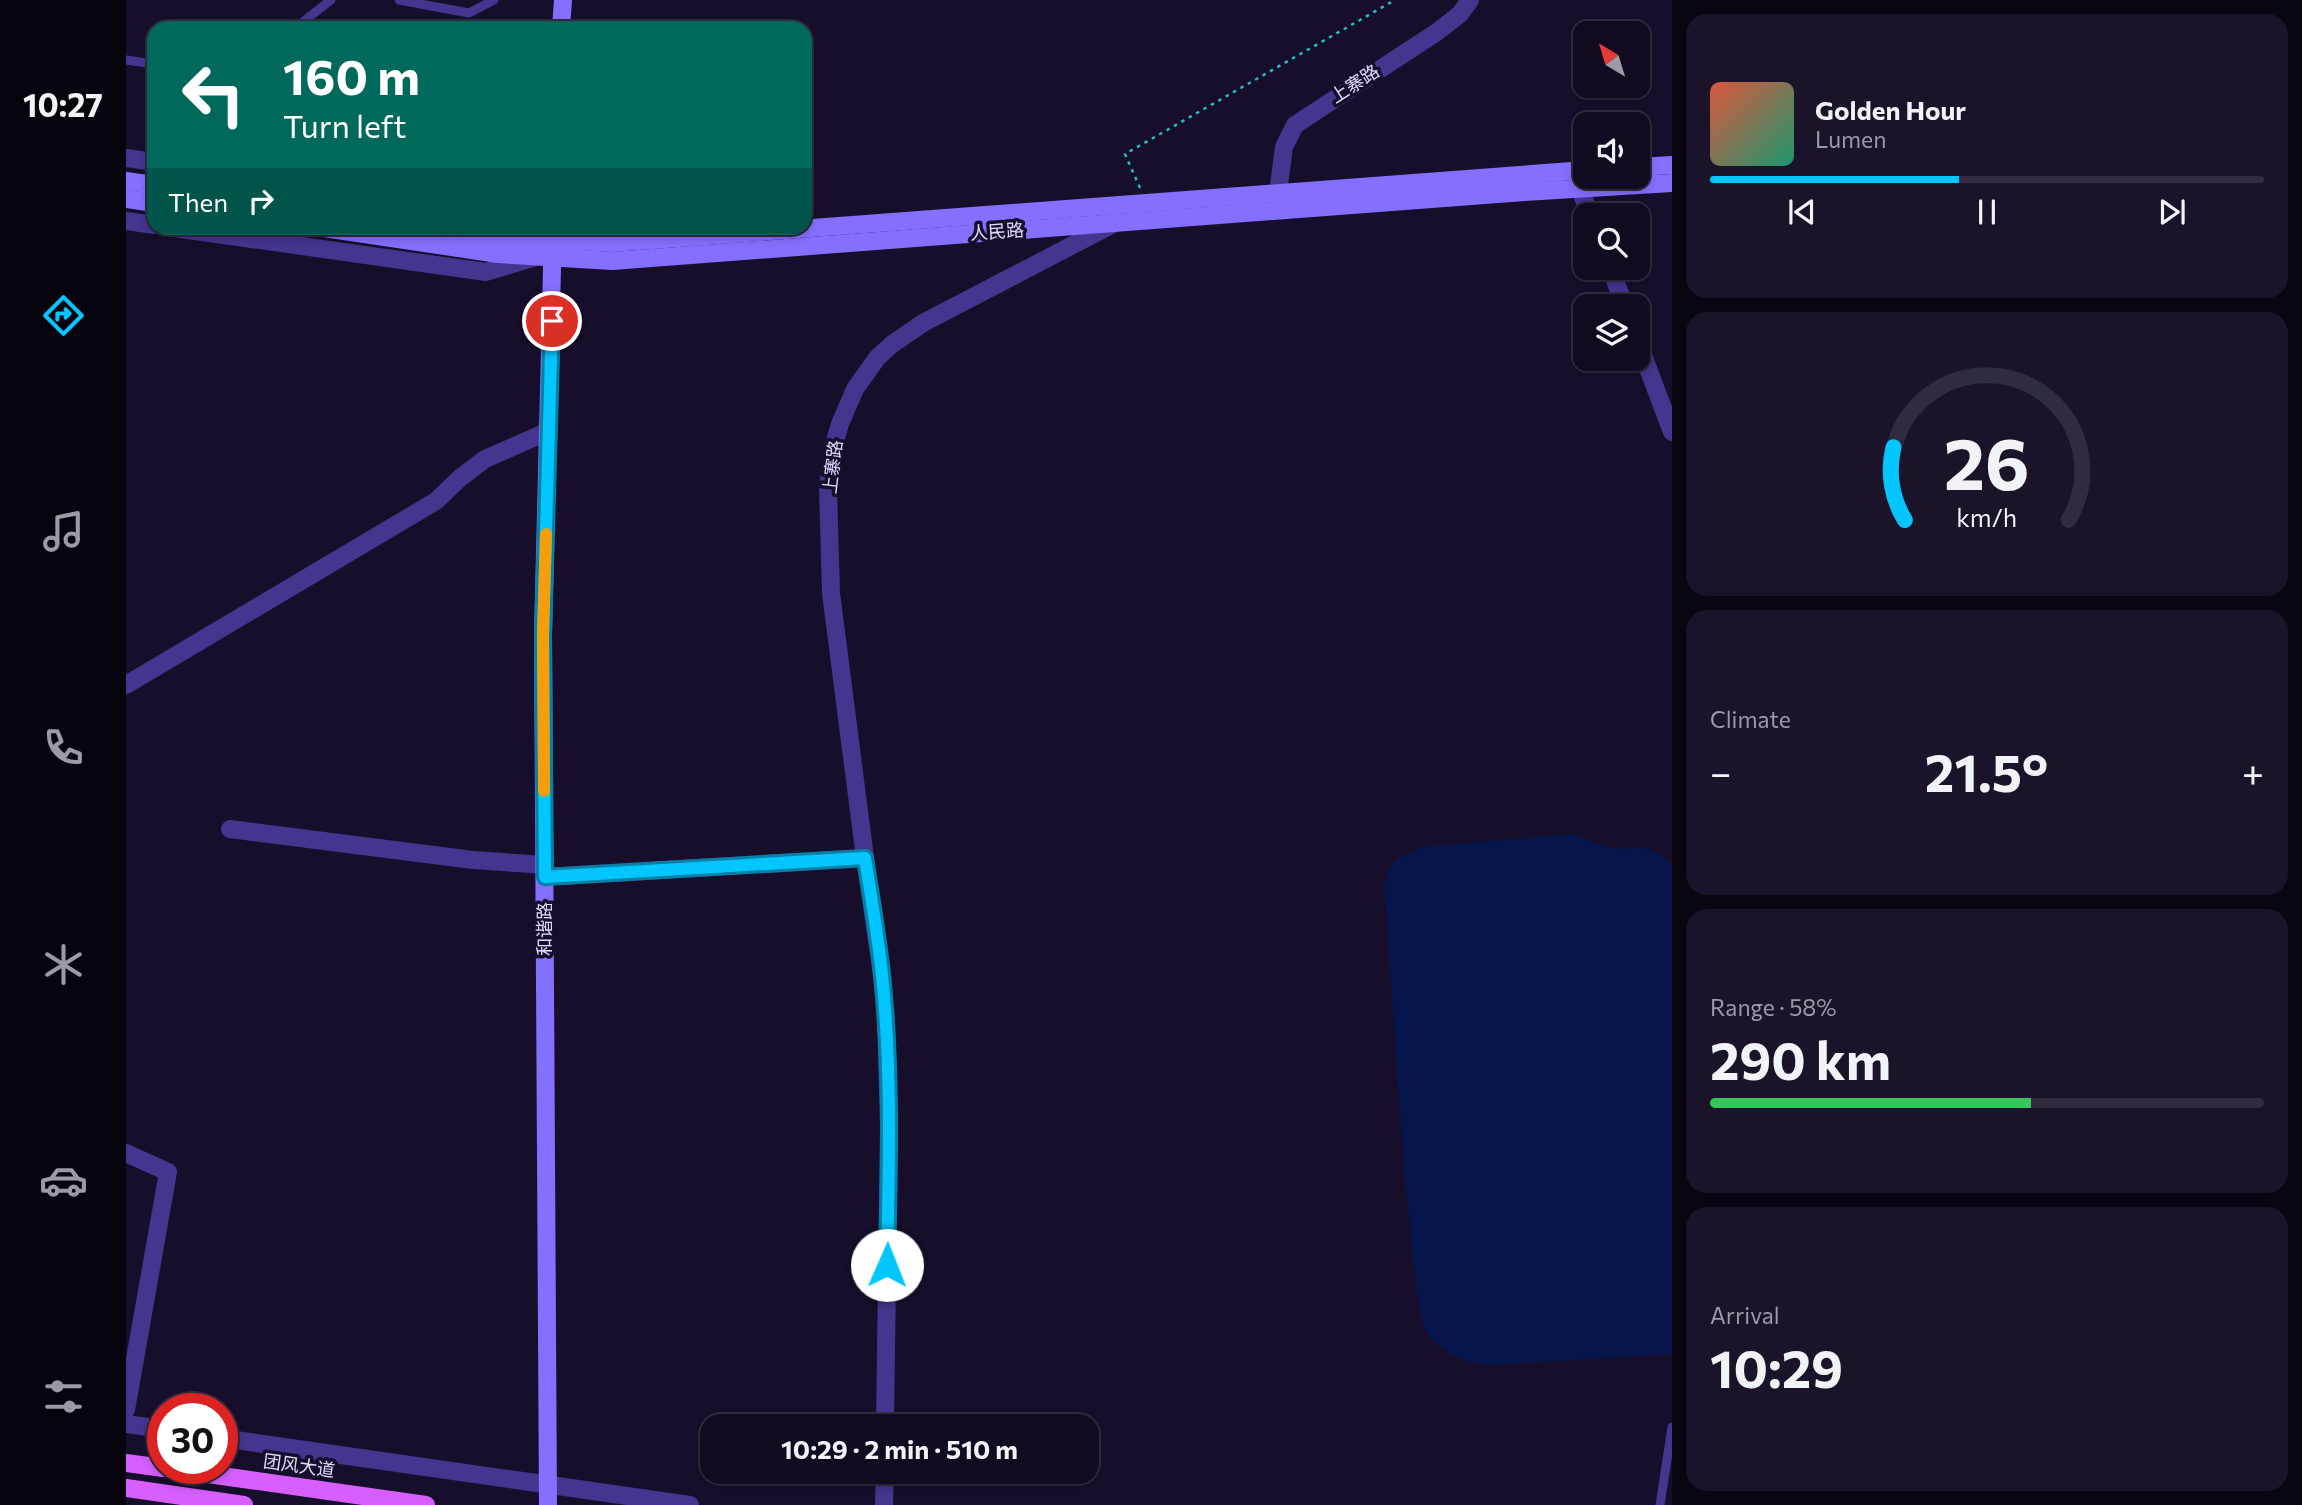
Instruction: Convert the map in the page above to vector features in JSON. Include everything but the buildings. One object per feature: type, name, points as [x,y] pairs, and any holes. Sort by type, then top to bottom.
[{"type":"main road","name":"团风大道","points":[[126,1463],[147,1466]]},
{"type":"main road","name":"团风大道","points":[[238,1478],[426,1505]]},
{"type":"main road","points":[[126,1488],[244,1505]]},
{"type":"street","points":[[562,21],[563,0]]},
{"type":"street","name":"上寨路","points":[[1278,193],[1284,147],[1295,125],[1437,32],[1460,14],[1470,0]]},
{"type":"street","points":[[126,158],[147,162]]},
{"type":"street","points":[[1650,166],[1672,165]]},
{"type":"street","name":"人民路","points":[[812,228],[1573,171]]},
{"type":"street","points":[[126,181],[147,184]]},
{"type":"street","name":"人民路","points":[[1650,184],[1672,183]]},
{"type":"street","name":"人民路","points":[[371,235],[498,254],[542,241],[612,261],[1573,189]]},
{"type":"street","points":[[126,199],[147,202]]},
{"type":"street","points":[[126,220],[147,224]]},
{"type":"street","name":"上寨路","points":[[885,1414],[888,1068],[882,975],[831,593],[828,488],[830,466],[839,424],[846,406],[866,373],[891,345],[906,333],[1115,223]]},
{"type":"street","points":[[224,235],[486,272],[542,241]]},
{"type":"street","name":"人民路","points":[[487,235],[542,241],[612,243],[719,235]]},
{"type":"street","name":"和谐路","points":[[542,241],[549,431],[543,635],[548,1505]]},
{"type":"street","points":[[1649,371],[1672,432]]},
{"type":"street","points":[[126,685],[436,501],[485,459],[549,431]]},
{"type":"street","points":[[230,829],[545,871],[865,858]]},
{"type":"street","points":[[126,1153],[168,1172],[126,1410]]},
{"type":"street","points":[[126,1424],[147,1427]]},
{"type":"street","points":[[238,1440],[690,1505]]},
{"type":"street","points":[[884,1505],[885,1484]]},
{"type":"lane","points":[[304,21],[331,0]]},
{"type":"lane","points":[[399,0],[470,13],[494,0]]},
{"type":"lane","points":[[311,21],[312,15]]},
{"type":"lane","points":[[126,60],[147,63]]},
{"type":"lane","points":[[1660,1505],[1672,1427]]},
{"type":"path","points":[[1147,203],[1125,154],[1395,0]]},
{"type":"shaded area","points":[[1575,834],[1607,847],[1650,849],[1672,865],[1672,1354],[1492,1365],[1466,1361],[1453,1356],[1431,1339],[1424,1328],[1418,1301],[1404,1170],[1384,882],[1397,859],[1422,847]]},
{"type":"slow traffic","points":[[544,791],[543,635],[546,534]]},
{"type":"route","points":[[552,321],[543,635],[545,877],[865,858],[886,1021],[889,1126],[887,1265]]}]
